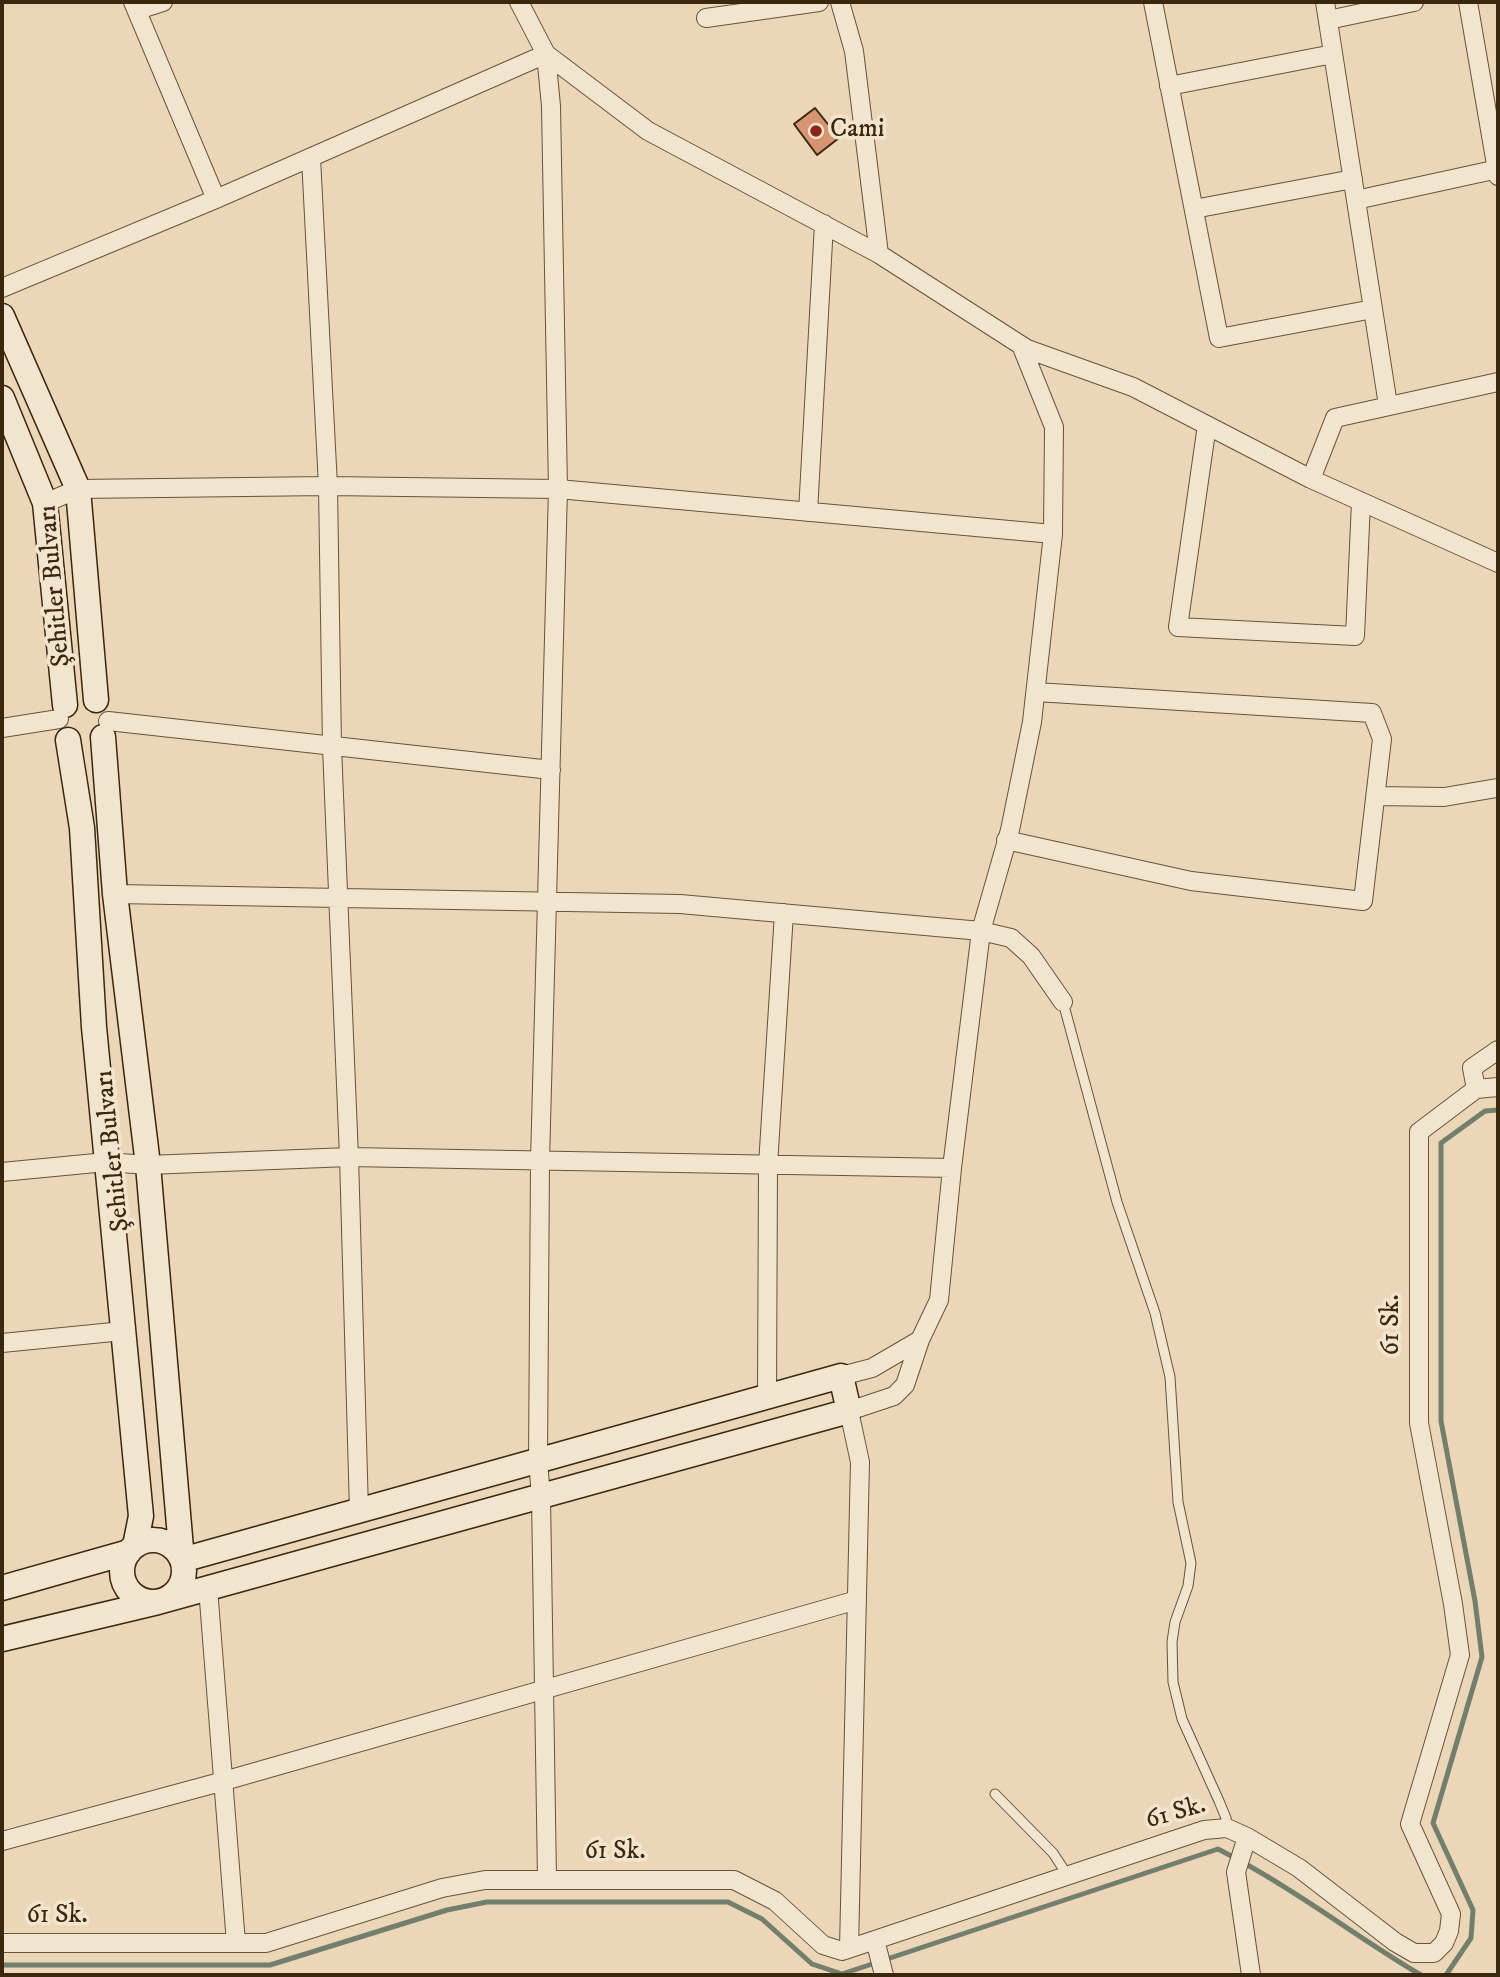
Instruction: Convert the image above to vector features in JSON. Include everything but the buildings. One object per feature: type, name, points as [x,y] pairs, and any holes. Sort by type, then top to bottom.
[{"type":"main road","name":"Şehitler Bulvarı","points":[[2,316],[78,489],[102,719],[115,894],[148,1165],[184,1571],[177,1591],[169,1598],[2,1639]]},
{"type":"main road","name":"Şehitler Bulvarı","points":[[2,398],[45,503],[64,721],[82,828],[94,1027],[141,1516],[132,1549],[123,1561],[121,1572],[129,1592],[147,1602],[158,1602]]},
{"type":"main road","points":[[80,697],[102,719],[97,742],[82,745],[64,721],[80,697]]},
{"type":"main road","points":[[2,1588],[132,1549],[144,1541],[166,1543],[182,1560],[841,1377],[849,1411],[158,1602]]},
{"type":"street","points":[[163,2],[136,6],[216,199]]},
{"type":"street","points":[[519,2],[546,54],[551,106],[558,489],[540,1161],[538,1461],[541,1496],[547,1880]]},
{"type":"street","points":[[706,18],[819,2]]},
{"type":"street","points":[[841,2],[854,51],[879,254]]},
{"type":"street","points":[[1157,2],[1170,86],[1219,338],[1373,309]]},
{"type":"street","points":[[1325,2],[1388,405]]},
{"type":"street","points":[[1328,20],[1414,2]]},
{"type":"street","points":[[1356,200],[1498,172],[1468,2]]},
{"type":"street","points":[[2,288],[216,199],[546,54]]},
{"type":"street","points":[[546,54],[648,131],[879,254],[1027,349],[1133,387],[1311,479],[1498,564]]},
{"type":"street","points":[[1170,86],[1333,54]]},
{"type":"street","points":[[311,158],[328,486],[332,747],[349,1157],[359,1511]]},
{"type":"street","points":[[1194,209],[1353,178]]},
{"type":"street","points":[[808,512],[824,225]]},
{"type":"street","points":[[849,1948],[860,1462],[849,1411],[894,1396],[905,1385],[920,1340],[939,1300],[981,931],[1006,840],[1032,722],[1054,534],[1054,427],[1021,345]]},
{"type":"street","points":[[1311,479],[1335,418],[1498,382]]},
{"type":"street","points":[[1207,425],[1178,627],[1355,636],[1361,502]]},
{"type":"street","points":[[45,503],[78,489],[328,486],[558,489],[1054,534]]},
{"type":"street","points":[[1006,840],[1191,881],[1363,901],[1382,739],[1371,713],[1036,692]]},
{"type":"street","points":[[102,719],[551,770]]},
{"type":"street","points":[[2,728],[64,721]]},
{"type":"street","points":[[1376,796],[1444,797],[1497,788]]},
{"type":"street","points":[[115,894],[680,904],[981,931],[1011,939],[1031,956],[1063,1002]]},
{"type":"street","points":[[767,1397],[768,1165],[784,913]]},
{"type":"street","points":[[1498,1050],[1472,1068],[1476,1089],[1498,1087]]},
{"type":"street","name":"61 Sk.","points":[[2,1943],[266,1943],[442,1888],[485,1880],[734,1880],[775,1901],[823,1945],[842,1951],[849,1948],[880,1960],[1068,1876],[1203,1830],[1227,1828],[1246,1841],[1299,1868],[1395,1942],[1414,1953],[1434,1953],[1444,1943],[1451,1914],[1409,1824],[1460,1655],[1419,1423],[1419,1132],[1476,1089]]},
{"type":"street","points":[[2,1172],[106,1162],[148,1165],[349,1157],[952,1168]]},
{"type":"street","points":[[2,1343],[124,1331]]},
{"type":"street","points":[[841,1377],[872,1368],[920,1340]]},
{"type":"street","points":[[208,1588],[236,1943]]},
{"type":"street","points":[[2,1841],[224,1781],[857,1600]]},
{"type":"street","points":[[1246,1841],[1236,1872],[1251,1975]]},
{"type":"lane","points":[[1063,1002],[1117,1202],[1155,1313],[1170,1377],[1178,1502],[1191,1563],[1188,1586],[1175,1622],[1172,1642],[1173,1682],[1182,1719],[1222,1810],[1227,1828]]},
{"type":"lane","points":[[995,1794],[1053,1853],[1068,1876]]},
{"type":"waterway","points":[[1446,1975],[1471,1938],[1473,1910],[1433,1823],[1482,1657],[1475,1601],[1441,1421],[1441,1143],[1485,1111],[1498,1110]]},
{"type":"waterway","points":[[2,1965],[270,1965],[447,1910],[487,1902],[728,1902],[762,1919],[812,1964],[842,1974],[1218,1849],[1235,1858]]},
{"type":"waterway","points":[[1244,1863],[1421,1975]]},
{"type":"place","name":"Cami","points":[[816,131]]}]
